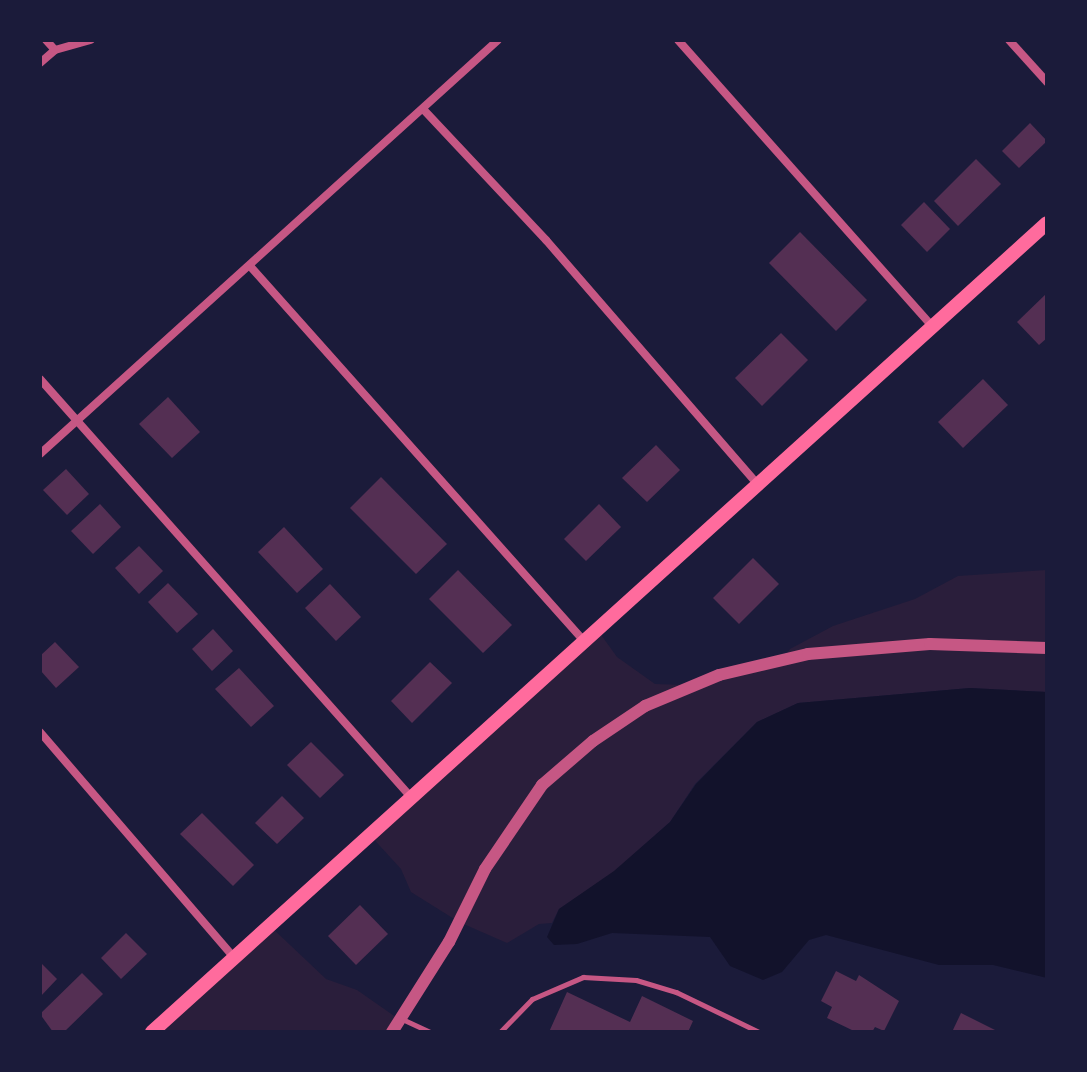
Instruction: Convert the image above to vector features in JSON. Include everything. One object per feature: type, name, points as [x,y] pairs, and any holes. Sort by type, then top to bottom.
[{"type":"main road","points":[[152,1032],[232,955],[934,328],[1047,223]]},
{"type":"street","points":[[46,40],[55,50]]},
{"type":"street","points":[[40,63],[55,50],[91,40]]},
{"type":"street","points":[[40,454],[498,40]]},
{"type":"street","points":[[678,40],[934,328]]},
{"type":"street","points":[[1009,40],[1047,82]]},
{"type":"street","points":[[423,109],[546,240],[759,485]]},
{"type":"street","points":[[250,266],[584,641]]},
{"type":"street","points":[[40,379],[410,796]]},
{"type":"street","points":[[392,1032],[449,942],[485,869],[542,785],[593,741],[645,706],[719,675],[808,654],[930,644],[1047,648]]},
{"type":"street","points":[[40,732],[232,955]]},
{"type":"lane","points":[[500,1032],[532,999],[583,977],[636,980],[676,992],[759,1032]]},
{"type":"lane","points":[[401,1019],[430,1032]]},
{"type":"shaded area","points":[[1047,570],[1047,692],[970,688],[798,703],[757,722],[695,784],[670,822],[614,872],[559,909],[552,923],[539,924],[507,943],[459,922],[411,892],[401,869],[369,834],[599,632],[617,657],[655,684],[685,685],[784,658],[790,649],[833,626],[915,599],[958,576]]},
{"type":"shaded area","points":[[970,688],[1047,692],[1047,978],[993,965],[939,965],[826,935],[809,940],[782,972],[763,980],[730,966],[710,937],[612,933],[577,944],[554,945],[547,937],[559,909],[614,871],[670,822],[696,784],[757,722],[798,703]]},
{"type":"shaded area","points":[[270,926],[326,979],[357,990],[400,1020],[391,1032],[153,1032]]},
{"type":"building","points":[[1030,123],[1047,141],[1019,168],[1002,151]]},
{"type":"building","points":[[976,159],[1001,184],[958,226],[934,201]]},
{"type":"building","points":[[924,202],[950,229],[927,252],[901,225]]},
{"type":"building","points":[[800,232],[867,300],[836,331],[769,263]]},
{"type":"building","points":[[1047,293],[1047,338],[1039,345],[1017,322]]},
{"type":"building","points":[[781,333],[808,360],[762,406],[735,378]]},
{"type":"building","points":[[983,379],[1008,405],[963,448],[938,422]]},
{"type":"building","points":[[168,397],[200,432],[172,458],[139,424]]},
{"type":"building","points":[[656,445],[680,470],[647,502],[622,478]]},
{"type":"building","points":[[66,469],[89,494],[67,515],[43,490]]},
{"type":"building","points":[[381,477],[447,544],[416,574],[350,508]]},
{"type":"building","points":[[100,504],[121,527],[93,554],[71,531]]},
{"type":"building","points":[[599,504],[621,527],[586,561],[564,539]]},
{"type":"building","points":[[284,527],[323,569],[297,593],[258,552]]},
{"type":"building","points":[[139,546],[163,571],[139,594],[115,568]]},
{"type":"building","points":[[753,558],[779,584],[739,624],[713,598]]},
{"type":"building","points":[[458,570],[512,625],[483,653],[429,599]]},
{"type":"building","points":[[168,583],[198,614],[177,633],[148,602]]},
{"type":"building","points":[[330,584],[361,617],[336,641],[305,608]]},
{"type":"building","points":[[213,629],[233,651],[212,671],[192,649]]},
{"type":"building","points":[[55,642],[79,667],[56,688],[40,670],[40,656]]},
{"type":"building","points":[[430,662],[452,683],[412,723],[391,701]]},
{"type":"building","points":[[239,668],[274,706],[251,727],[215,689]]},
{"type":"building","points":[[311,742],[344,775],[320,798],[287,765]]},
{"type":"building","points":[[282,796],[304,818],[277,844],[255,823]]},
{"type":"building","points":[[202,813],[254,865],[233,886],[180,834]]},
{"type":"building","points":[[360,905],[388,934],[356,965],[328,936]]},
{"type":"building","points":[[126,933],[147,954],[121,979],[101,958]]},
{"type":"building","points":[[40,962],[57,979],[40,997]]},
{"type":"building","points":[[836,971],[856,981],[859,975],[899,1001],[884,1031],[875,1027],[872,1032],[856,1032],[827,1018],[832,1007],[821,1001]]},
{"type":"building","points":[[82,973],[103,994],[64,1032],[53,1032],[40,1014]]},
{"type":"building","points":[[567,992],[630,1022],[642,996],[693,1021],[688,1032],[549,1032]]},
{"type":"building","points":[[961,1013],[999,1032],[952,1032]]}]
